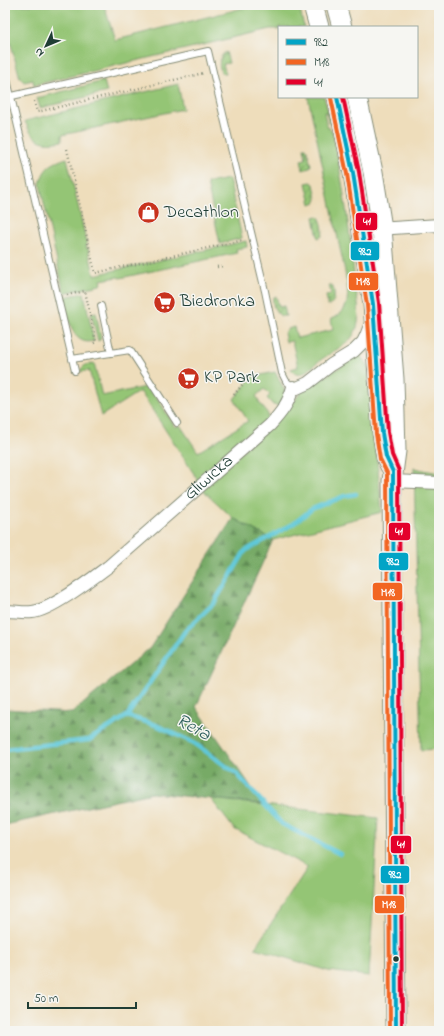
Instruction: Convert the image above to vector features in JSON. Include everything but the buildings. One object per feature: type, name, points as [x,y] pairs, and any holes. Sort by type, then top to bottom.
[{"type":"main road","points":[[313,5],[319,26]]},
{"type":"main road","points":[[336,5],[342,26]]},
{"type":"main road","points":[[338,98],[353,173],[373,304],[382,433],[386,457],[393,477]]},
{"type":"main road","points":[[357,98],[373,172],[382,228],[394,379],[396,451],[393,477],[396,1031]]},
{"type":"street","points":[[362,230],[439,225]]},
{"type":"street","points":[[293,387],[297,388],[308,383],[330,366],[354,351],[363,342],[369,331],[373,304]]},
{"type":"street","name":"Gliwicka","points":[[5,610],[33,612],[48,606],[80,587],[109,566],[270,425],[284,410],[290,398],[293,387]]},
{"type":"street","points":[[393,477],[439,482]]},
{"type":"lane","points":[[12,96],[208,51],[282,373],[289,385],[293,387]]},
{"type":"lane","points":[[5,71],[75,371]]},
{"type":"lane","points":[[101,306],[111,353]]},
{"type":"lane","points":[[72,359],[130,350],[177,423]]},
{"type":"path","points":[[34,102],[37,112],[213,71]]},
{"type":"path","points":[[67,149],[95,273],[252,238]]},
{"type":"path","points":[[218,268],[223,266]]},
{"type":"path","points":[[68,340],[75,340],[84,346],[94,344],[96,342],[85,291],[75,293]]},
{"type":"path","points":[[234,395],[246,380]]},
{"type":"green space","points":[[5,5],[104,5],[115,40],[255,5],[299,5],[304,26],[278,26],[278,29],[270,29],[34,85],[33,80],[24,82],[20,78],[5,22]]},
{"type":"green space","points":[[226,52],[229,63],[223,64],[226,74],[224,74],[220,69],[219,63],[221,56]]},
{"type":"green space","points":[[104,81],[107,92],[40,108],[37,98]]},
{"type":"green space","points":[[178,84],[183,109],[62,135],[62,141],[43,142],[39,140],[31,133],[25,121]]},
{"type":"green space","points":[[308,98],[324,98],[331,122],[329,123],[326,112],[324,112],[327,127],[332,130],[340,168],[359,315],[355,332],[349,340],[306,372],[296,374],[291,369],[298,367],[292,341],[286,342],[284,333],[288,329],[294,327],[297,338],[333,330],[331,319],[343,311],[347,302],[348,295],[345,270]]},
{"type":"green space","points":[[304,148],[307,150],[311,165],[309,168],[303,170],[301,160],[306,159]]},
{"type":"green space","points":[[67,158],[94,275],[246,241],[247,247],[236,249],[237,253],[120,278],[118,277],[101,280],[102,283],[100,285],[64,293],[40,185],[43,174],[52,164]]},
{"type":"green space","points":[[229,179],[242,238],[220,244],[207,183]]},
{"type":"green space","points":[[311,182],[314,184],[317,199],[316,202],[311,204],[306,183]]},
{"type":"green space","points":[[318,216],[322,223],[323,231],[322,236],[318,238],[314,217]]},
{"type":"green space","points":[[329,284],[333,287],[334,300],[328,306],[326,296],[331,294]]},
{"type":"green space","points":[[84,293],[94,341],[86,342],[75,334],[69,319],[64,297]]},
{"type":"green space","points":[[276,296],[279,307],[284,306],[286,316],[281,316],[274,308],[273,298]]},
{"type":"green space","points":[[96,312],[101,338],[98,341],[91,313]]},
{"type":"green space","points":[[359,355],[368,365],[382,512],[273,540],[233,518],[202,489],[291,405],[301,392]]},
{"type":"green space","points":[[94,363],[102,396],[150,386],[175,427],[180,425],[198,452],[248,421],[234,399],[252,377],[275,372],[287,395],[279,406],[273,405],[267,398],[270,395],[264,389],[256,396],[268,414],[268,420],[198,483],[196,477],[140,391],[101,416],[89,370],[81,372],[81,369],[85,365]]},
{"type":"green space","points":[[414,468],[439,473],[439,749],[421,750]]},
{"type":"green space","points":[[233,518],[273,540],[196,707],[263,804],[152,793],[5,825],[5,709],[72,713],[150,648]]},
{"type":"green space","points":[[211,799],[378,818],[369,976],[328,971],[255,948],[308,867],[234,829]]},
{"type":"waterway","points":[[127,716],[185,631],[214,603],[245,551],[293,524],[312,509],[344,496],[356,494]]},
{"type":"waterway","name":"Reta","points":[[5,749],[89,740],[127,716],[156,725],[194,743],[237,774],[282,824],[340,854]]},
{"type":"transit line","name":"M18","points":[[331,98],[347,174],[367,305],[376,434],[380,459],[387,473],[390,1031]]},
{"type":"transit line","name":"982","points":[[337,98],[353,173],[373,304],[382,433],[386,457],[393,472],[396,1031]]},
{"type":"transit line","name":"41","points":[[343,98],[359,172],[379,303],[388,432],[392,455],[399,471],[402,1031]]},
{"type":"place","name":"Decathlon","points":[[148,213]]},
{"type":"place","name":"Biedronka","points":[[164,302]]},
{"type":"place","name":"KP Park","points":[[188,378]]}]
